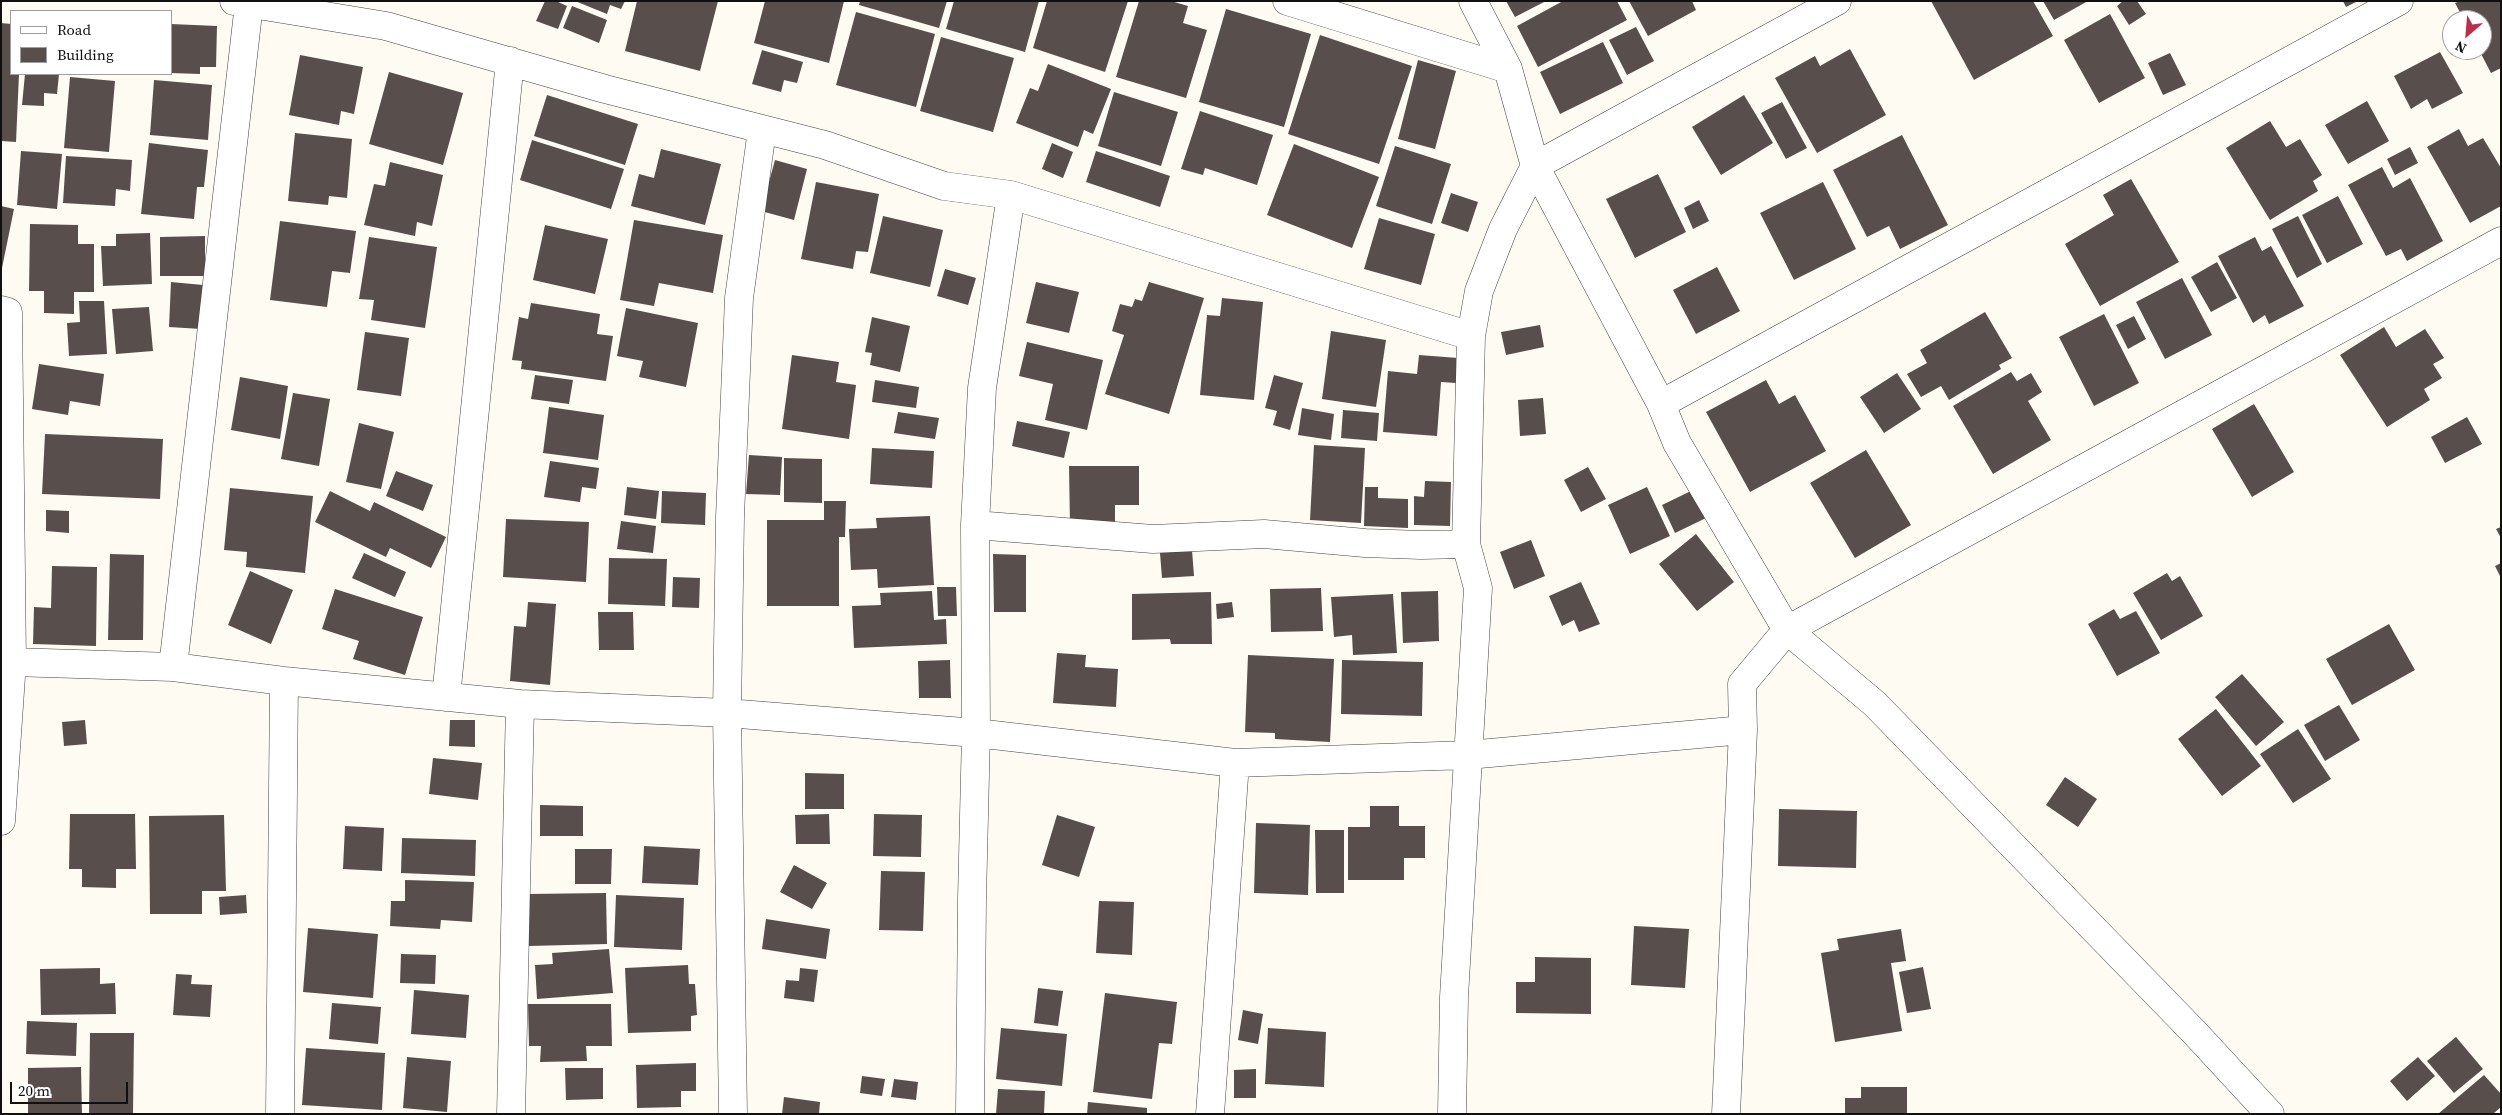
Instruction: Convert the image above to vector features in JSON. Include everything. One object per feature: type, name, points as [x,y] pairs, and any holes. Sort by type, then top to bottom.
[{"type":"street","points":[[1287,1],[1508,68]]},
{"type":"street","points":[[1472,1],[1508,68],[1535,166],[1661,404],[1677,443],[1787,630],[1875,704],[2195,1033],[2270,1114]]},
{"type":"street","points":[[1452,1114],[1454,997],[1478,588],[1466,544],[1471,336],[1479,292],[1503,229],[1535,166],[1837,1]]},
{"type":"street","points":[[1661,404],[2399,1]]},
{"type":"street","points":[[172,667],[242,2],[386,26],[605,89],[762,130],[825,144],[944,186],[1011,195],[1471,336]]},
{"type":"street","points":[[446,697],[510,61]]},
{"type":"street","points":[[733,1114],[727,713],[730,517],[739,298],[762,130]]},
{"type":"street","points":[[970,1114],[976,733],[975,526],[982,388],[1011,195]]},
{"type":"street","points":[[1726,1114],[1743,730],[1742,684],[1787,630],[2501,241]]},
{"type":"street","points":[[1,310],[8,312],[6,529],[12,662],[1,821]]},
{"type":"street","points":[[975,526],[1153,539],[1264,534],[1365,543],[1466,544]]},
{"type":"street","points":[[12,662],[172,667],[284,681],[520,704],[727,713],[976,733],[1235,762],[1468,755],[1743,730]]},
{"type":"street","points":[[280,1114],[284,681]]},
{"type":"street","points":[[512,1114],[520,704]]},
{"type":"street","points":[[1210,1114],[1235,762]]},
{"type":"building","points":[[545,1],[556,1],[567,6],[558,29],[536,21]]},
{"type":"building","points":[[575,1],[625,1],[621,9],[610,5],[607,14]]},
{"type":"building","points":[[637,1],[718,1],[700,71],[625,51]]},
{"type":"building","points":[[765,1],[844,1],[829,63],[754,43]]},
{"type":"building","points":[[860,1],[947,1],[939,28],[859,5]]},
{"type":"building","points":[[954,1],[1039,1],[1025,52],[946,29]]},
{"type":"building","points":[[1047,1],[1128,1],[1105,72],[1033,48]]},
{"type":"building","points":[[1139,1],[1171,1],[1188,6],[1183,23],[1207,30],[1186,98],[1116,77]]},
{"type":"building","points":[[1506,1],[1546,1],[1515,17]]},
{"type":"building","points":[[1563,1],[1617,1],[1627,20],[1538,67],[1517,26]]},
{"type":"building","points":[[1629,1],[1692,1],[1696,10],[1648,36]]},
{"type":"building","points":[[1931,1],[2033,1],[2053,36],[1974,80]]},
{"type":"building","points":[[2043,1],[2088,1],[2054,20]]},
{"type":"building","points":[[2123,1],[2137,1],[2146,14],[2129,25],[2117,6]]},
{"type":"building","points":[[2343,1],[2358,1],[2346,7]]},
{"type":"building","points":[[2460,1],[2501,1],[2501,68],[2491,73],[2484,60],[2492,60],[2492,10],[2459,10],[2455,3]]},
{"type":"building","points":[[572,6],[607,20],[599,43],[563,28]]},
{"type":"building","points":[[1226,9],[1311,34],[1284,127],[1199,102]]},
{"type":"building","points":[[856,12],[935,34],[916,107],[836,85]]},
{"type":"building","points":[[2110,14],[2145,78],[2099,103],[2064,40]]},
{"type":"building","points":[[1,23],[10,24],[10,75],[19,75],[16,142],[1,141]]},
{"type":"building","points":[[172,24],[217,26],[216,67],[200,67],[200,74],[172,73]]},
{"type":"building","points":[[1636,27],[1654,61],[1627,75],[1609,40]]},
{"type":"building","points":[[1320,35],[1412,66],[1379,164],[1288,134]]},
{"type":"building","points":[[941,37],[1014,58],[993,132],[920,111]]},
{"type":"building","points":[[1603,42],[1623,83],[1560,114],[1540,72]]},
{"type":"building","points":[[1850,49],[1886,115],[1817,153],[1775,78],[1815,56],[1820,66]]},
{"type":"building","points":[[762,50],[803,62],[797,83],[784,80],[781,92],[752,84]]},
{"type":"building","points":[[2440,52],[2442,60],[2444,60],[2463,93],[2432,109],[2427,99],[2411,109],[2394,76]]},
{"type":"building","points":[[2170,53],[2186,85],[2163,95],[2148,63]]},
{"type":"building","points":[[300,55],[363,67],[354,114],[341,111],[339,125],[289,115]]},
{"type":"building","points":[[1418,60],[1456,71],[1435,149],[1398,139]]},
{"type":"building","points":[[1048,64],[1111,89],[1093,134],[1084,130],[1078,147],[1016,123],[1030,88],[1038,91]]},
{"type":"building","points":[[389,72],[463,93],[443,165],[369,144]]},
{"type":"building","points":[[25,75],[59,75],[57,94],[44,93],[44,106],[22,105]]},
{"type":"building","points":[[70,77],[115,81],[109,152],[64,148]]},
{"type":"building","points":[[154,80],[212,85],[208,140],[150,135]]},
{"type":"building","points":[[1114,92],[1178,112],[1161,166],[1098,146]]},
{"type":"building","points":[[547,95],[638,124],[625,165],[534,136]]},
{"type":"building","points":[[1744,95],[1773,143],[1721,175],[1692,127]]},
{"type":"building","points":[[2367,101],[2389,141],[2348,164],[2325,125]]},
{"type":"building","points":[[1782,102],[1807,148],[1786,159],[1761,113]]},
{"type":"building","points":[[1200,111],[1273,135],[1257,185],[1205,168],[1203,175],[1181,169]]},
{"type":"building","points":[[2270,121],[2286,147],[2300,139],[2322,175],[2313,181],[2318,191],[2270,220],[2226,148]]},
{"type":"building","points":[[2459,129],[2468,146],[2483,138],[2501,168],[2501,206],[2470,223],[2427,147]]},
{"type":"building","points":[[295,133],[352,139],[347,198],[329,196],[328,205],[288,201]]},
{"type":"building","points":[[1902,135],[1948,225],[1900,249],[1889,226],[1867,237],[1833,170]]},
{"type":"building","points":[[532,140],[624,169],[611,209],[520,180]]},
{"type":"building","points":[[149,143],[208,150],[204,187],[197,187],[194,219],[141,214]]},
{"type":"building","points":[[1052,143],[1073,152],[1063,178],[1042,169]]},
{"type":"building","points":[[1294,144],[1379,177],[1352,248],[1267,215]]},
{"type":"building","points":[[1395,146],[1451,164],[1432,224],[1376,206]]},
{"type":"building","points":[[2410,147],[2418,163],[2395,175],[2387,159]]},
{"type":"building","points":[[661,149],[721,164],[705,225],[631,206],[639,174],[654,178]]},
{"type":"building","points":[[21,151],[62,154],[57,209],[17,205]]},
{"type":"building","points":[[1096,151],[1170,176],[1160,207],[1086,182]]},
{"type":"building","points":[[66,156],[132,160],[130,191],[116,189],[115,206],[63,203]]},
{"type":"building","points":[[775,160],[807,169],[794,220],[761,211]]},
{"type":"building","points":[[390,162],[443,175],[432,226],[417,222],[415,236],[364,225],[374,184],[385,186]]},
{"type":"building","points":[[2382,167],[2393,188],[2410,178],[2443,241],[2407,261],[2401,249],[2386,256],[2348,185]]},
{"type":"building","points":[[1658,174],[1686,232],[1635,258],[1606,199]]},
{"type":"building","points":[[2131,179],[2179,262],[2100,306],[2065,244],[2114,215],[2103,195]]},
{"type":"building","points":[[816,182],[879,194],[868,252],[856,251],[853,269],[801,259]]},
{"type":"building","points":[[1823,182],[1856,249],[1794,280],[1760,213]]},
{"type":"building","points":[[1451,193],[1478,202],[1468,232],[1441,223]]},
{"type":"building","points":[[2338,196],[2363,244],[2327,263],[2302,215]]},
{"type":"building","points":[[1699,200],[1709,221],[1693,229],[1684,208]]},
{"type":"building","points":[[1,206],[14,209],[2,268],[1,268]]},
{"type":"building","points":[[883,216],[943,230],[930,287],[870,273]]},
{"type":"building","points":[[2298,216],[2322,264],[2297,278],[2272,229]]},
{"type":"building","points":[[1379,218],[1435,234],[1421,285],[1364,269]]},
{"type":"building","points":[[634,220],[723,235],[713,293],[659,283],[654,306],[620,300]]},
{"type":"building","points":[[280,221],[356,231],[350,273],[332,271],[327,307],[270,300]]},
{"type":"building","points":[[30,224],[78,225],[78,244],[94,244],[94,292],[74,292],[74,314],[44,313],[44,291],[29,291]]},
{"type":"building","points":[[545,225],[608,239],[595,294],[533,280]]},
{"type":"building","points":[[150,233],[152,284],[103,286],[101,246],[116,246],[116,234]]},
{"type":"building","points":[[205,236],[205,276],[160,276],[160,237]]},
{"type":"building","points":[[369,237],[437,247],[425,328],[371,320],[374,300],[359,299]]},
{"type":"building","points":[[2255,237],[2262,251],[2271,246],[2304,306],[2269,324],[2265,315],[2253,323],[2218,256]]},
{"type":"building","points":[[2217,262],[2237,298],[2211,312],[2191,277]]},
{"type":"building","points":[[1717,267],[1740,311],[1696,334],[1673,290]]},
{"type":"building","points":[[945,269],[976,278],[968,305],[937,296]]},
{"type":"building","points":[[2182,278],[2212,335],[2165,359],[2136,302]]},
{"type":"building","points":[[171,282],[203,285],[201,329],[169,327]]},
{"type":"building","points":[[1036,282],[1079,292],[1069,333],[1026,323]]},
{"type":"building","points":[[1149,282],[1204,298],[1169,414],[1105,394],[1124,335],[1112,331],[1120,304],[1132,307],[1135,299],[1142,301]]},
{"type":"building","points":[[1222,298],[1263,302],[1254,400],[1200,395],[1207,315],[1220,316]]},
{"type":"building","points":[[79,301],[104,301],[107,354],[69,356],[67,323],[80,322]]},
{"type":"building","points":[[531,303],[600,314],[597,334],[613,336],[606,381],[521,369],[522,361],[512,360],[519,317],[528,319]]},
{"type":"building","points":[[149,307],[153,351],[116,354],[112,309]]},
{"type":"building","points":[[626,308],[698,323],[686,387],[639,377],[643,361],[617,356]]},
{"type":"building","points":[[1985,312],[2012,358],[1999,365],[2001,369],[1949,400],[1941,386],[1921,397],[1907,374],[1927,363],[1920,350]]},
{"type":"building","points":[[2104,314],[2139,383],[2094,406],[2059,337]]},
{"type":"building","points":[[2134,316],[2146,339],[2128,349],[2116,325]]},
{"type":"building","points":[[872,317],[910,326],[900,372],[870,365],[872,353],[865,352]]},
{"type":"building","points":[[1540,325],[1544,347],[1506,355],[1501,332]]},
{"type":"building","points":[[2384,327],[2396,347],[2425,329],[2444,358],[2433,364],[2442,378],[2424,389],[2430,400],[2387,427],[2340,355]]},
{"type":"building","points":[[1331,331],[1386,340],[1376,407],[1322,399]]},
{"type":"building","points":[[365,332],[409,338],[401,396],[357,390]]},
{"type":"building","points":[[1027,342],[1103,360],[1087,430],[1045,420],[1053,384],[1019,376]]},
{"type":"building","points":[[792,355],[839,362],[836,382],[856,385],[849,439],[782,429]]},
{"type":"building","points":[[1419,355],[1458,358],[1456,383],[1441,382],[1437,436],[1383,432],[1388,371],[1417,374]]},
{"type":"building","points":[[39,364],[104,374],[100,406],[70,401],[68,415],[32,409]]},
{"type":"building","points":[[2011,372],[2017,381],[2031,373],[2042,392],[2028,401],[2051,440],[1993,474],[1953,406]]},
{"type":"building","points":[[1897,373],[1921,409],[1884,433],[1860,397]]},
{"type":"building","points":[[535,375],[573,380],[569,404],[531,399]]},
{"type":"building","points":[[1274,375],[1303,383],[1290,430],[1273,425],[1277,411],[1265,408]]},
{"type":"building","points":[[240,377],[288,386],[280,439],[231,430]]},
{"type":"building","points":[[875,380],[919,387],[916,408],[872,402]]},
{"type":"building","points":[[1766,380],[1779,404],[1795,395],[1826,451],[1750,492],[1706,412]]},
{"type":"building","points":[[293,393],[330,399],[319,466],[281,459]]},
{"type":"building","points":[[1543,398],[1546,434],[1520,436],[1518,400]]},
{"type":"building","points":[[2254,404],[2294,472],[2252,497],[2212,429]]},
{"type":"building","points":[[549,407],[604,415],[598,460],[543,453]]},
{"type":"building","points":[[1302,408],[1334,414],[1331,440],[1298,435]]},
{"type":"building","points":[[1343,410],[1379,413],[1377,441],[1341,438]]},
{"type":"building","points":[[898,412],[939,418],[935,439],[894,433]]},
{"type":"building","points":[[2467,417],[2482,444],[2445,463],[2431,437]]},
{"type":"building","points":[[1017,421],[1070,432],[1064,458],[1012,446]]},
{"type":"building","points":[[359,423],[394,432],[381,489],[346,482]]},
{"type":"building","points":[[45,434],[163,439],[160,499],[42,494]]},
{"type":"building","points":[[1314,445],[1365,448],[1361,523],[1310,520]]},
{"type":"building","points":[[872,448],[934,451],[932,488],[870,484]]},
{"type":"building","points":[[1866,450],[1911,525],[1855,558],[1810,483]]},
{"type":"building","points":[[749,455],[782,457],[780,495],[746,494]]},
{"type":"building","points":[[784,458],[822,459],[822,503],[784,502]]},
{"type":"building","points":[[550,461],[599,468],[596,489],[582,487],[580,502],[544,497]]},
{"type":"building","points":[[1069,466],[1139,466],[1139,505],[1115,505],[1115,526],[1070,526]]},
{"type":"building","points":[[1588,467],[1606,499],[1581,512],[1564,480]]},
{"type":"building","points":[[396,471],[433,485],[423,511],[386,496]]},
{"type":"building","points":[[1425,481],[1451,482],[1450,526],[1414,525],[1414,496],[1424,497]]},
{"type":"building","points":[[627,487],[659,491],[656,519],[624,515]]},
{"type":"building","points":[[1365,487],[1378,487],[1378,498],[1408,499],[1408,528],[1364,526]]},
{"type":"building","points":[[1647,487],[1670,536],[1630,554],[1608,505]]},
{"type":"building","points":[[230,488],[313,496],[305,573],[246,567],[247,552],[224,550]]},
{"type":"building","points":[[1693,490],[1706,518],[1675,533],[1662,505]]},
{"type":"building","points":[[330,491],[370,511],[374,502],[446,537],[431,568],[390,548],[386,557],[315,522]]},
{"type":"building","points":[[662,491],[706,493],[705,525],[661,523]]},
{"type":"building","points":[[824,501],[846,501],[845,537],[839,537],[839,606],[767,606],[767,520],[824,520]]},
{"type":"building","points":[[46,510],[69,511],[69,533],[46,531]]},
{"type":"building","points":[[930,516],[934,585],[878,588],[877,569],[851,570],[849,529],[877,528],[876,518]]},
{"type":"building","points":[[506,519],[589,522],[586,582],[503,577]]},
{"type":"building","points":[[621,521],[656,526],[653,553],[617,549]]},
{"type":"building","points":[[2501,527],[2501,538],[2496,529]]},
{"type":"building","points":[[1696,534],[1734,582],[1697,611],[1659,564]]},
{"type":"building","points":[[1531,540],[1545,576],[1514,589],[1500,552]]},
{"type":"building","points":[[1192,550],[1194,576],[1162,578],[1160,553]]},
{"type":"building","points":[[364,553],[406,572],[395,597],[352,578]]},
{"type":"building","points":[[110,554],[144,555],[143,640],[108,640]]},
{"type":"building","points":[[993,554],[1026,555],[1026,612],[994,612]]},
{"type":"building","points":[[609,558],[667,559],[665,606],[608,604]]},
{"type":"building","points":[[2501,563],[2501,578],[2495,566]]},
{"type":"building","points":[[52,566],[97,567],[96,646],[33,644],[34,607],[51,608]]},
{"type":"building","points":[[250,571],[293,590],[271,644],[228,625]]},
{"type":"building","points":[[2167,573],[2172,581],[2180,576],[2203,616],[2161,640],[2133,593]]},
{"type":"building","points":[[673,577],[700,578],[699,608],[672,607]]},
{"type":"building","points":[[1581,582],[1600,624],[1579,632],[1574,620],[1562,626],[1549,596]]},
{"type":"building","points":[[937,587],[956,587],[957,616],[938,616]]},
{"type":"building","points":[[1321,588],[1323,631],[1271,632],[1270,589]]},
{"type":"building","points":[[335,589],[423,617],[405,675],[353,659],[359,641],[322,629]]},
{"type":"building","points":[[932,591],[934,620],[946,619],[947,644],[854,648],[852,606],[881,605],[880,593]]},
{"type":"building","points":[[1438,591],[1439,641],[1403,643],[1401,592]]},
{"type":"building","points":[[1211,592],[1212,644],[1171,644],[1170,639],[1132,640],[1132,594]]},
{"type":"building","points":[[1393,594],[1397,653],[1353,655],[1352,635],[1334,637],[1331,597]]},
{"type":"building","points":[[528,602],[556,604],[550,685],[510,681],[514,626],[526,627]]},
{"type":"building","points":[[1232,602],[1234,617],[1217,619],[1216,604]]},
{"type":"building","points":[[2114,609],[2120,619],[2136,611],[2160,653],[2117,676],[2088,624]]},
{"type":"building","points":[[598,612],[633,612],[634,650],[599,650]]},
{"type":"building","points":[[2389,624],[2415,670],[2352,705],[2326,659]]},
{"type":"building","points":[[1057,653],[1086,655],[1085,667],[1118,669],[1116,707],[1053,703]]},
{"type":"building","points":[[1248,655],[1334,659],[1330,742],[1275,739],[1275,733],[1245,732]]},
{"type":"building","points":[[950,660],[951,698],[919,698],[918,661]]},
{"type":"building","points":[[1342,660],[1423,662],[1422,716],[1341,714]]},
{"type":"building","points":[[2242,674],[2284,722],[2256,746],[2215,697]]},
{"type":"building","points":[[2339,705],[2360,740],[2325,761],[2304,725]]},
{"type":"building","points":[[2216,709],[2261,766],[2222,796],[2178,739]]},
{"type":"building","points":[[85,720],[87,744],[64,746],[62,722]]},
{"type":"building","points":[[450,720],[475,720],[475,747],[449,746]]},
{"type":"building","points":[[2298,729],[2331,779],[2293,803],[2260,754]]},
{"type":"building","points":[[433,758],[482,763],[478,800],[429,794]]},
{"type":"building","points":[[805,773],[844,774],[844,809],[805,809]]},
{"type":"building","points":[[2065,777],[2097,799],[2078,827],[2046,805]]},
{"type":"building","points":[[540,805],[583,806],[583,836],[540,836]]},
{"type":"building","points":[[1370,806],[1399,806],[1399,826],[1425,826],[1425,858],[1404,858],[1404,880],[1348,880],[1348,827],[1370,827]]},
{"type":"building","points":[[1779,809],[1857,811],[1856,868],[1778,866]]},
{"type":"building","points":[[70,814],[135,814],[136,869],[116,869],[116,888],[82,887],[82,869],[69,869]]},
{"type":"building","points":[[829,814],[830,844],[796,844],[795,815]]},
{"type":"building","points":[[874,814],[922,815],[921,857],[873,856]]},
{"type":"building","points":[[224,815],[226,891],[202,891],[202,914],[150,914],[149,816]]},
{"type":"building","points":[[1057,815],[1095,827],[1079,877],[1042,865]]},
{"type":"building","points":[[1256,823],[1310,825],[1308,895],[1254,893]]},
{"type":"building","points":[[345,826],[384,828],[382,871],[343,869]]},
{"type":"building","points":[[1315,830],[1344,830],[1344,893],[1316,893]]},
{"type":"building","points":[[402,838],[476,840],[475,876],[401,873]]},
{"type":"building","points":[[644,846],[700,849],[698,885],[642,883]]},
{"type":"building","points":[[575,849],[612,849],[611,884],[575,884]]},
{"type":"building","points":[[794,865],[827,883],[812,909],[780,892]]},
{"type":"building","points":[[881,871],[925,872],[923,931],[879,930]]},
{"type":"building","points":[[405,880],[474,882],[472,922],[441,920],[440,929],[390,926],[391,901],[405,901]]},
{"type":"building","points":[[606,893],[607,944],[529,946],[528,894]]},
{"type":"building","points":[[246,895],[247,913],[220,915],[219,897]]},
{"type":"building","points":[[616,895],[684,898],[682,950],[614,947]]},
{"type":"building","points":[[1099,901],[1134,902],[1132,955],[1096,953]]},
{"type":"building","points":[[766,919],[830,929],[826,959],[762,949]]},
{"type":"building","points":[[1634,926],[1689,929],[1685,988],[1631,985]]},
{"type":"building","points":[[308,928],[378,934],[373,998],[303,992]]},
{"type":"building","points":[[1901,929],[1906,961],[1891,963],[1902,1031],[1835,1042],[1821,953],[1839,950],[1837,939]]},
{"type":"building","points":[[609,949],[613,993],[537,999],[535,965],[553,964],[552,953]]},
{"type":"building","points":[[401,954],[436,955],[435,984],[400,983]]},
{"type":"building","points":[[1535,957],[1591,958],[1591,1014],[1516,1013],[1516,982],[1535,982]]},
{"type":"building","points":[[688,965],[689,984],[695,984],[697,1015],[691,1016],[691,1031],[628,1033],[625,968]]},
{"type":"building","points":[[1923,967],[1931,1009],[1907,1013],[1899,972]]},
{"type":"building","points":[[100,968],[100,984],[115,983],[116,1014],[41,1015],[40,969]]},
{"type":"building","points":[[800,968],[818,970],[814,1002],[784,998],[786,980],[799,981]]},
{"type":"building","points":[[176,974],[192,975],[191,984],[212,985],[210,1017],[173,1015]]},
{"type":"building","points":[[1038,988],[1063,991],[1058,1026],[1034,1023]]},
{"type":"building","points":[[414,990],[469,995],[466,1038],[411,1034]]},
{"type":"building","points":[[1105,993],[1177,1002],[1172,1044],[1159,1043],[1152,1099],[1093,1092]]},
{"type":"building","points":[[332,1003],[381,1007],[378,1044],[329,1039]]},
{"type":"building","points":[[528,1004],[611,1004],[612,1046],[586,1046],[587,1061],[540,1062],[541,1046],[529,1046]]},
{"type":"building","points":[[1243,1010],[1263,1014],[1258,1044],[1238,1040]]},
{"type":"building","points":[[27,1021],[77,1023],[76,1056],[26,1054]]},
{"type":"building","points":[[1001,1028],[1067,1034],[1062,1086],[996,1079]]},
{"type":"building","points":[[1268,1028],[1326,1032],[1324,1087],[1265,1084]]},
{"type":"building","points":[[90,1033],[134,1033],[133,1114],[89,1114]]},
{"type":"building","points":[[2456,1037],[2483,1069],[2454,1093],[2427,1061]]},
{"type":"building","points":[[306,1048],[385,1053],[382,1110],[302,1105]]},
{"type":"building","points":[[407,1057],[451,1061],[447,1112],[403,1108]]},
{"type":"building","points":[[2418,1057],[2435,1076],[2407,1101],[2390,1081]]},
{"type":"building","points":[[696,1063],[696,1091],[681,1091],[681,1107],[637,1108],[636,1065]]},
{"type":"building","points":[[81,1067],[82,1114],[28,1114],[28,1068]]},
{"type":"building","points":[[565,1068],[603,1068],[603,1099],[566,1100]]},
{"type":"building","points":[[1256,1069],[1256,1098],[1234,1098],[1234,1070]]},
{"type":"building","points":[[2484,1075],[2501,1094],[2501,1107],[2493,1114],[2438,1114]]},
{"type":"building","points":[[862,1076],[885,1079],[882,1096],[860,1093]]},
{"type":"building","points":[[894,1079],[918,1082],[916,1100],[891,1097]]},
{"type":"building","points":[[1861,1087],[1907,1087],[1907,1114],[1845,1114],[1845,1098],[1861,1098]]},
{"type":"building","points":[[998,1089],[1045,1091],[1044,1114],[996,1114]]},
{"type":"building","points":[[784,1097],[820,1102],[819,1114],[782,1114]]},
{"type":"building","points":[[1088,1102],[1147,1108],[1147,1114],[1087,1114]]}]
